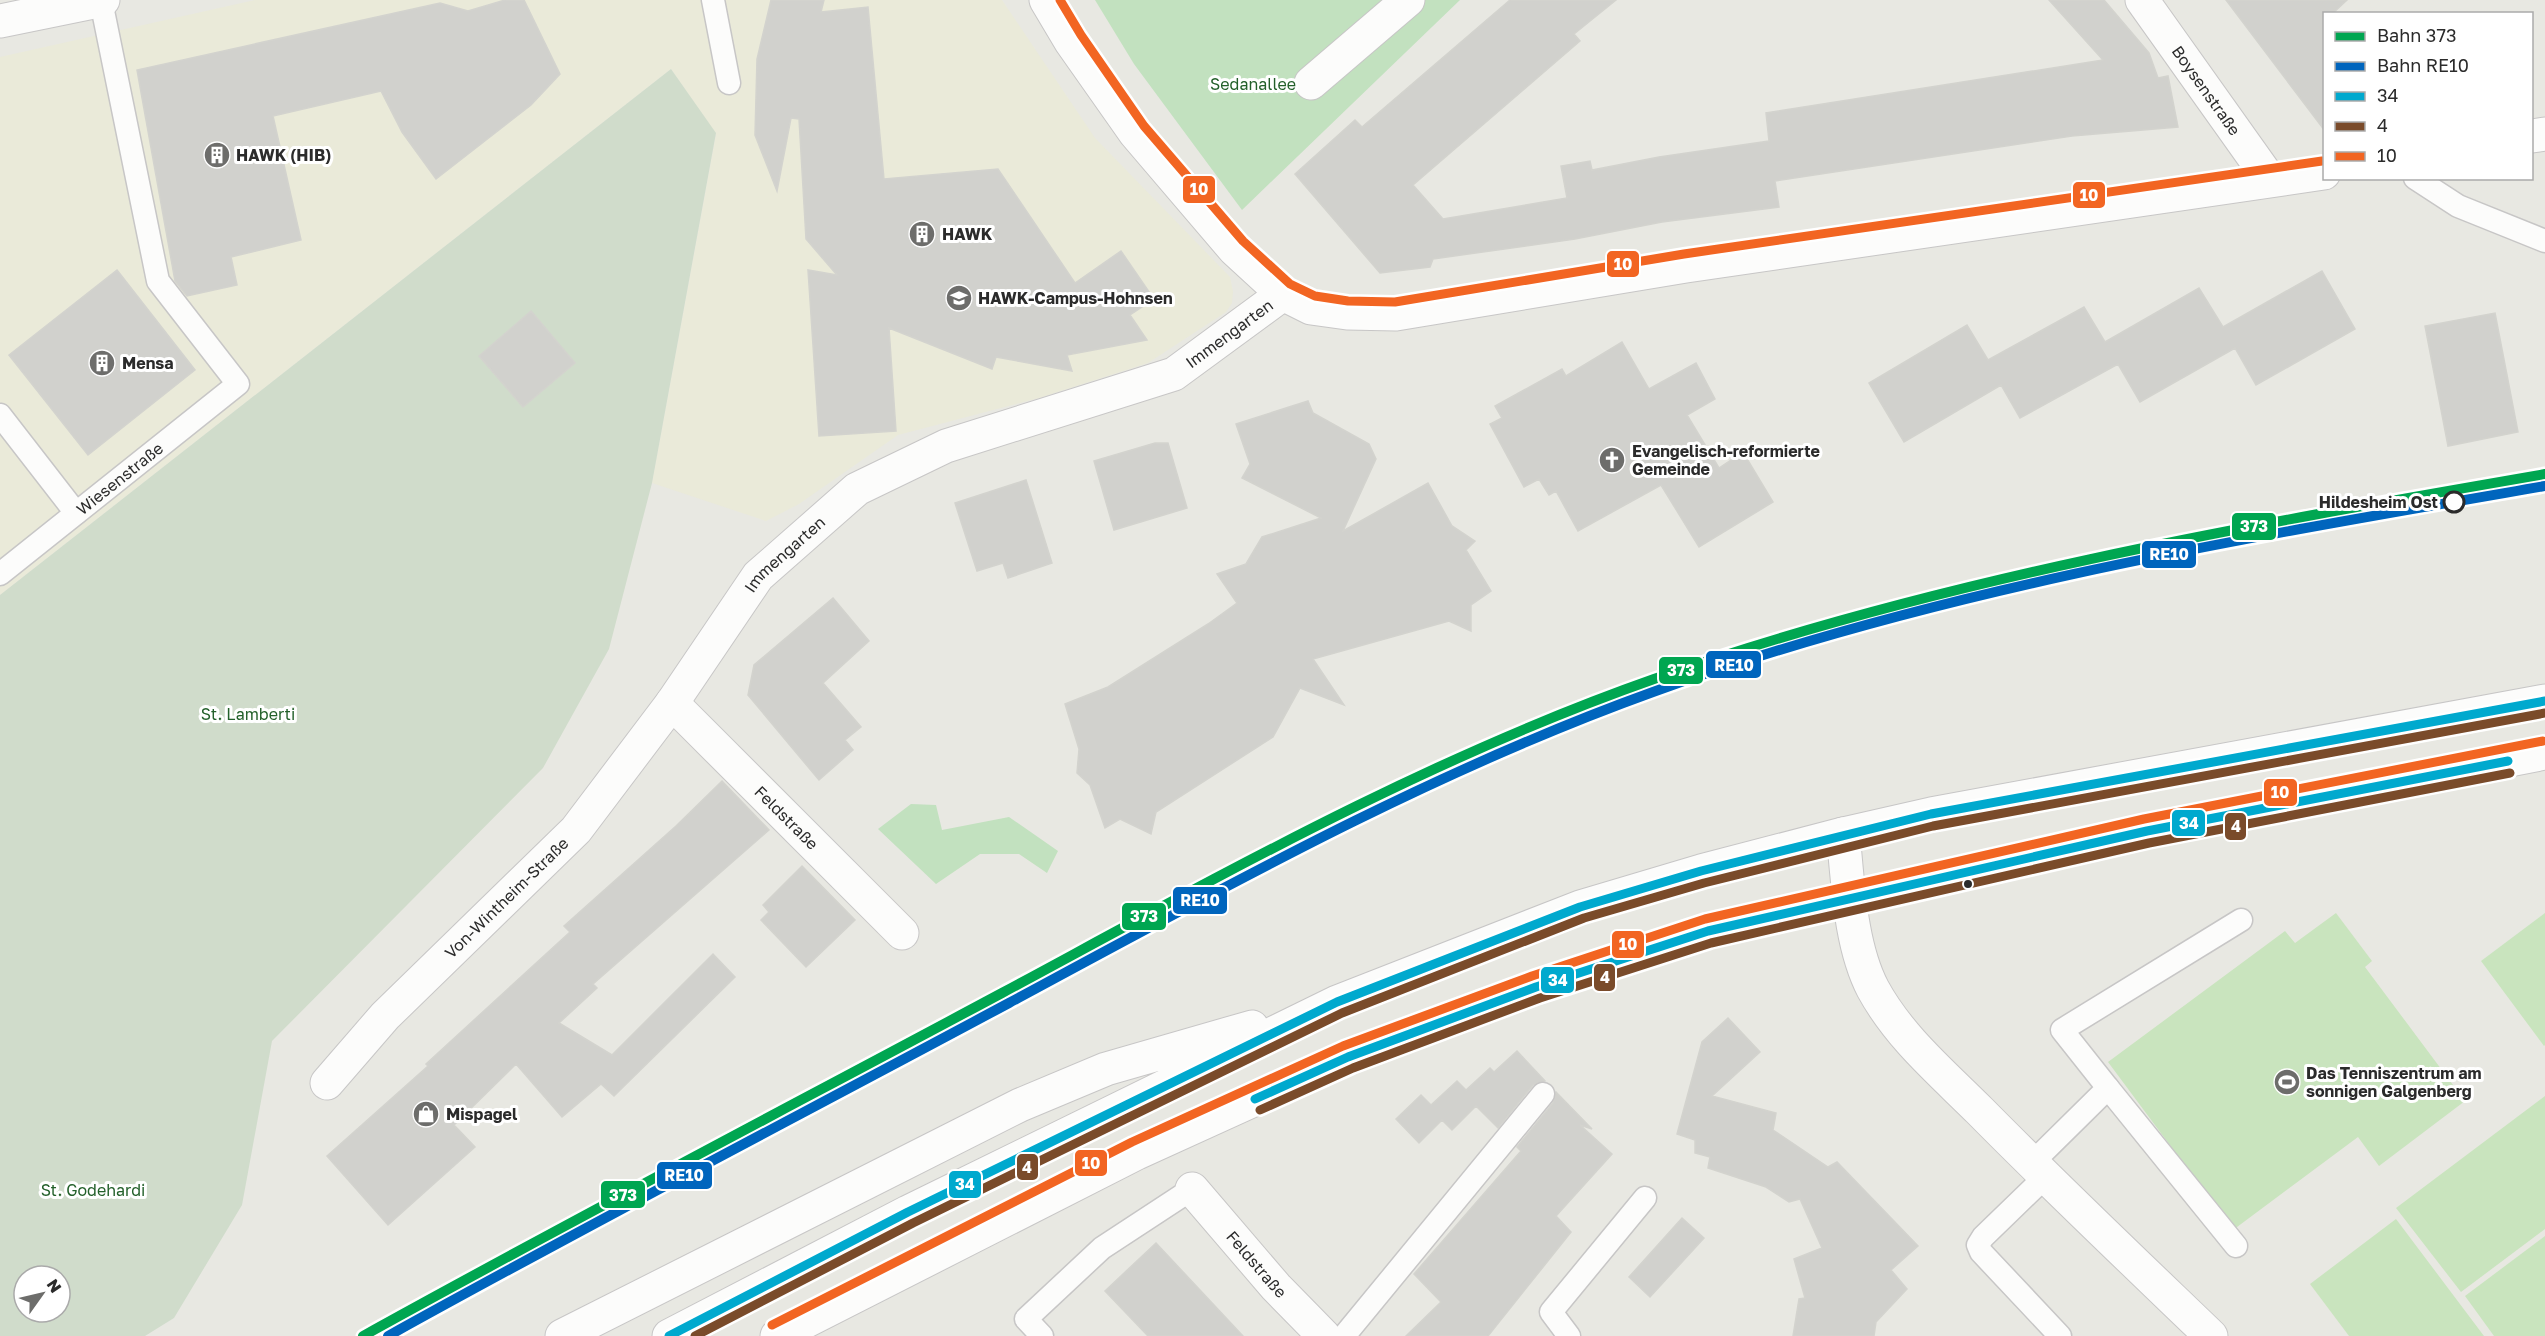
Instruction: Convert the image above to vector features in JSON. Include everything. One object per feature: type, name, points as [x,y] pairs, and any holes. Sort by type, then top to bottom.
[{"type":"main road","points":[[0,21],[102,0]]},
{"type":"main road","points":[[1046,0],[1071,42],[1135,132],[1234,249],[1282,294]]},
{"type":"main road","points":[[1311,83],[1408,0]]},
{"type":"main road","name":"Boysenstraße","points":[[2146,1],[2270,180]]},
{"type":"main road","name":"Immengarten","points":[[672,703],[758,576],[857,489],[946,446],[1174,374],[1282,294],[1311,308],[1347,313],[1396,314],[1698,265],[2323,173]]},
{"type":"main road","points":[[669,1336],[908,1212],[1337,1002],[1580,907],[1701,871],[1843,834],[2069,788],[2545,701]]},
{"type":"main road","name":"Feldstraße","points":[[672,703],[902,933]]},
{"type":"main road","name":"Von-Wintheim-Straße","points":[[327,1083],[385,1016],[576,830],[672,703]]},
{"type":"main road","points":[[777,1336],[1137,1153],[1348,1057],[1536,987],[1708,931],[2147,831],[2545,753]]},
{"type":"main road","points":[[1843,834],[1850,899],[1863,966],[1873,988],[1896,1026],[2038,1170],[2211,1336]]},
{"type":"main road","points":[[562,1336],[1020,1105],[1106,1069],[1337,1002]]},
{"type":"main road","name":"Feldstraße","points":[[1192,1188],[1275,1287],[1324,1336]]},
{"type":"main road","points":[[822,1336],[883,1282]]},
{"type":"lane","name":"Wiesenstraße","points":[[0,574],[238,384],[158,281],[102,0]]},
{"type":"lane","points":[[713,0],[729,83]]},
{"type":"lane","points":[[2418,180],[2458,206],[2545,241]]},
{"type":"lane","points":[[0,415],[76,513]]},
{"type":"lane","points":[[2236,1246],[2062,1030],[2241,920]]},
{"type":"lane","points":[[2060,1336],[1981,1252],[1978,1245],[2108,1088]]},
{"type":"lane","points":[[1344,1336],[1543,1094]]},
{"type":"lane","points":[[1042,1336],[1026,1319],[1102,1248],[1192,1188]]},
{"type":"lane","points":[[1569,1336],[1551,1312],[1645,1198]]},
{"type":"shaded area","name":"HAWK-Campus-Hohnsen","points":[[255,0],[1002,0],[1095,138],[1230,277],[1233,292],[1232,303],[1226,312],[1148,363],[1039,398],[898,435],[799,504],[766,521],[652,483],[716,134],[671,69],[0,595],[0,57]]},
{"type":"green space","name":"Sedanallee","points":[[1095,0],[1460,0],[1242,210],[1134,64]]},
{"type":"green space","name":"St. Lamberti","points":[[671,69],[716,133],[652,483],[609,649],[543,768],[272,1041],[242,1205],[174,1318],[145,1336],[0,1336],[0,595]]},
{"type":"green space","points":[[911,804],[936,805],[942,830],[1009,817],[1058,851],[1047,873],[1019,854],[980,854],[936,884],[878,829]]},
{"type":"green space","name":"Das Tenniszentrum am sonnigen Galgenberg","points":[[2336,913],[2372,961],[2365,967],[2465,1101],[2379,1166],[2358,1137],[2233,1230],[2108,1062],[2285,931],[2295,943]]},
{"type":"green space","points":[[2545,913],[2545,1045],[2544,1046],[2481,961]]},
{"type":"green space","points":[[2545,1096],[2545,1229],[2461,1292],[2396,1208]]},
{"type":"green space","points":[[2396,1219],[2484,1336],[2349,1336],[2310,1284]]},
{"type":"green space","points":[[2545,1236],[2545,1336],[2494,1336],[2465,1296]]},
{"type":"building","name":"HAWK (HIB)","points":[[505,0],[524,0],[560,74],[531,105],[436,179],[402,132],[381,91],[273,116],[301,240],[231,257],[237,285],[187,296],[175,281],[137,70],[440,3],[468,11]]},
{"type":"building","name":"HAWK","points":[[771,0],[824,0],[821,12],[868,7],[884,179],[998,169],[1075,283],[1121,251],[1154,299],[1130,315],[1147,340],[1067,355],[1072,371],[996,357],[992,369],[889,328],[896,431],[819,436],[808,270],[837,275],[806,239],[799,119],[791,118],[777,191],[755,135],[757,59]]},
{"type":"building","points":[[1510,0],[1616,0],[1574,34],[1580,41],[1413,185],[1443,219],[1567,198],[1561,166],[1590,161],[1592,170],[1659,157],[1769,141],[1766,113],[2103,60],[2049,0],[2104,0],[2149,53],[2158,78],[2168,76],[2178,127],[2072,136],[1775,181],[1779,207],[1662,222],[1575,239],[1433,259],[1430,267],[1380,273],[1295,174],[1355,120],[1362,127]]},
{"type":"building","points":[[2226,0],[2347,0],[2334,12],[2323,12],[2323,128]]},
{"type":"building","name":"Mensa","points":[[117,270],[195,370],[88,455],[9,355]]},
{"type":"building","points":[[2322,271],[2355,329],[2256,385],[2235,348],[2140,402],[2118,364],[2020,418],[2001,385],[1904,442],[1869,383],[1967,325],[1988,360],[2084,307],[2105,342],[2199,288],[2223,327]]},
{"type":"building","points":[[531,311],[575,363],[523,407],[479,356]]},
{"type":"building","points":[[2495,313],[2518,432],[2448,446],[2425,326]]},
{"type":"building","name":"Evangelisch-reformierte Gemeinde","points":[[1622,342],[1649,389],[1696,363],[1715,399],[1687,415],[1719,468],[1743,452],[1773,502],[1699,547],[1661,485],[1578,531],[1556,491],[1549,495],[1539,479],[1524,487],[1490,424],[1502,418],[1495,406],[1562,369],[1566,376]]},
{"type":"building","points":[[1308,401],[1313,413],[1369,444],[1376,459],[1343,531],[1428,483],[1452,526],[1475,541],[1466,550],[1491,591],[1471,605],[1471,631],[1449,621],[1313,659],[1344,705],[1300,688],[1273,737],[1156,812],[1151,834],[1120,819],[1105,828],[1090,785],[1077,773],[1079,749],[1065,704],[1108,687],[1237,603],[1217,574],[1246,564],[1262,537],[1321,518],[1242,478],[1250,464],[1236,424]]},
{"type":"building","points":[[1155,443],[1168,443],[1187,508],[1114,530],[1094,461]]},
{"type":"building","points":[[1026,480],[1052,563],[1008,578],[1003,563],[977,571],[955,503]]},
{"type":"building","points":[[833,598],[869,641],[823,683],[861,727],[845,740],[853,750],[819,780],[748,695],[754,665]]},
{"type":"building","points":[[722,781],[769,830],[593,984],[597,988],[559,1023],[612,1055],[713,954],[735,977],[614,1096],[601,1084],[562,1117],[516,1064],[454,1125],[475,1147],[388,1225],[327,1156],[428,1066],[426,1064],[570,932],[564,926],[676,826]]},
{"type":"building","points":[[802,866],[855,920],[806,967],[761,920],[769,912],[763,905]]},
{"type":"building","points":[[1728,1018],[1760,1052],[1712,1096],[1776,1113],[1773,1130],[1828,1167],[1837,1162],[1918,1246],[1891,1270],[1907,1289],[1876,1322],[1874,1336],[1793,1336],[1799,1299],[1805,1298],[1794,1259],[1822,1248],[1800,1199],[1789,1202],[1766,1187],[1708,1168],[1710,1157],[1695,1153],[1695,1140],[1677,1134],[1702,1042]]},
{"type":"building","points":[[1517,1051],[1545,1081],[1533,1085],[1498,1128],[1476,1106],[1452,1130],[1442,1120],[1419,1143],[1396,1119],[1421,1095],[1431,1105],[1457,1081],[1466,1090],[1490,1068],[1494,1072]]},
{"type":"building","points":[[1556,1092],[1592,1129],[1580,1125],[1612,1154],[1556,1216],[1571,1232],[1488,1336],[1406,1336],[1441,1302],[1414,1274],[1521,1151],[1517,1147],[1553,1103]]},
{"type":"building","points":[[1682,1218],[1704,1238],[1650,1297],[1629,1277]]},
{"type":"building","points":[[1156,1243],[1243,1336],[1148,1336],[1105,1291]]},
{"type":"rail line","name":"373","points":[[363,1336],[602,1206],[1322,823],[1403,783],[1569,711],[1654,679],[1763,643],[1983,583],[2207,535],[2545,474]]},
{"type":"rail line","name":"RE10","points":[[388,1336],[1246,876],[1406,796],[1569,724],[1653,692],[1762,655],[1872,623],[1983,595],[2207,547],[2545,486]]},
{"type":"transit line","name":"10","points":[[1060,0],[1081,35],[1144,126],[1243,241],[1290,284],[1315,296],[1348,301],[1395,302],[1684,254],[2322,161]]},
{"type":"transit line","name":"34","points":[[669,1336],[908,1212],[1337,1002],[1580,907],[1701,871],[1931,814],[2545,701]]},
{"type":"transit line","name":"4","points":[[695,1336],[913,1223],[1342,1013],[1584,918],[1704,883],[1933,826],[2545,713]]},
{"type":"transit line","name":"10","points":[[772,1325],[1132,1142],[1343,1046],[1532,976],[1705,919],[2144,819],[2543,741]]},
{"type":"transit line","name":"34","points":[[1255,1099],[1348,1057],[1536,987],[1708,931],[2147,831],[2508,761]]},
{"type":"transit line","name":"4","points":[[1260,1110],[1353,1068],[1540,998],[1711,943],[2149,843],[2510,773]]},
{"type":"place","name":"HAWK (HIB)","points":[[217,155]]},
{"type":"place","name":"HAWK","points":[[922,234]]},
{"type":"place","name":"HAWK-Campus-Hohnsen","points":[[959,298]]},
{"type":"place","name":"Mensa","points":[[102,363]]},
{"type":"place","name":"Evangelisch-reformierte Gemeinde","points":[[1612,460]]},
{"type":"place","name":"Hildesheim Ost","points":[[2454,502]]},
{"type":"place","name":"Das Tenniszentrum am sonnigen Galgenberg","points":[[2287,1082]]},
{"type":"place","name":"Mispagel","points":[[426,1114]]},
{"type":"park label","name":"St. Godehardi","points":[[93,1190]]}]
